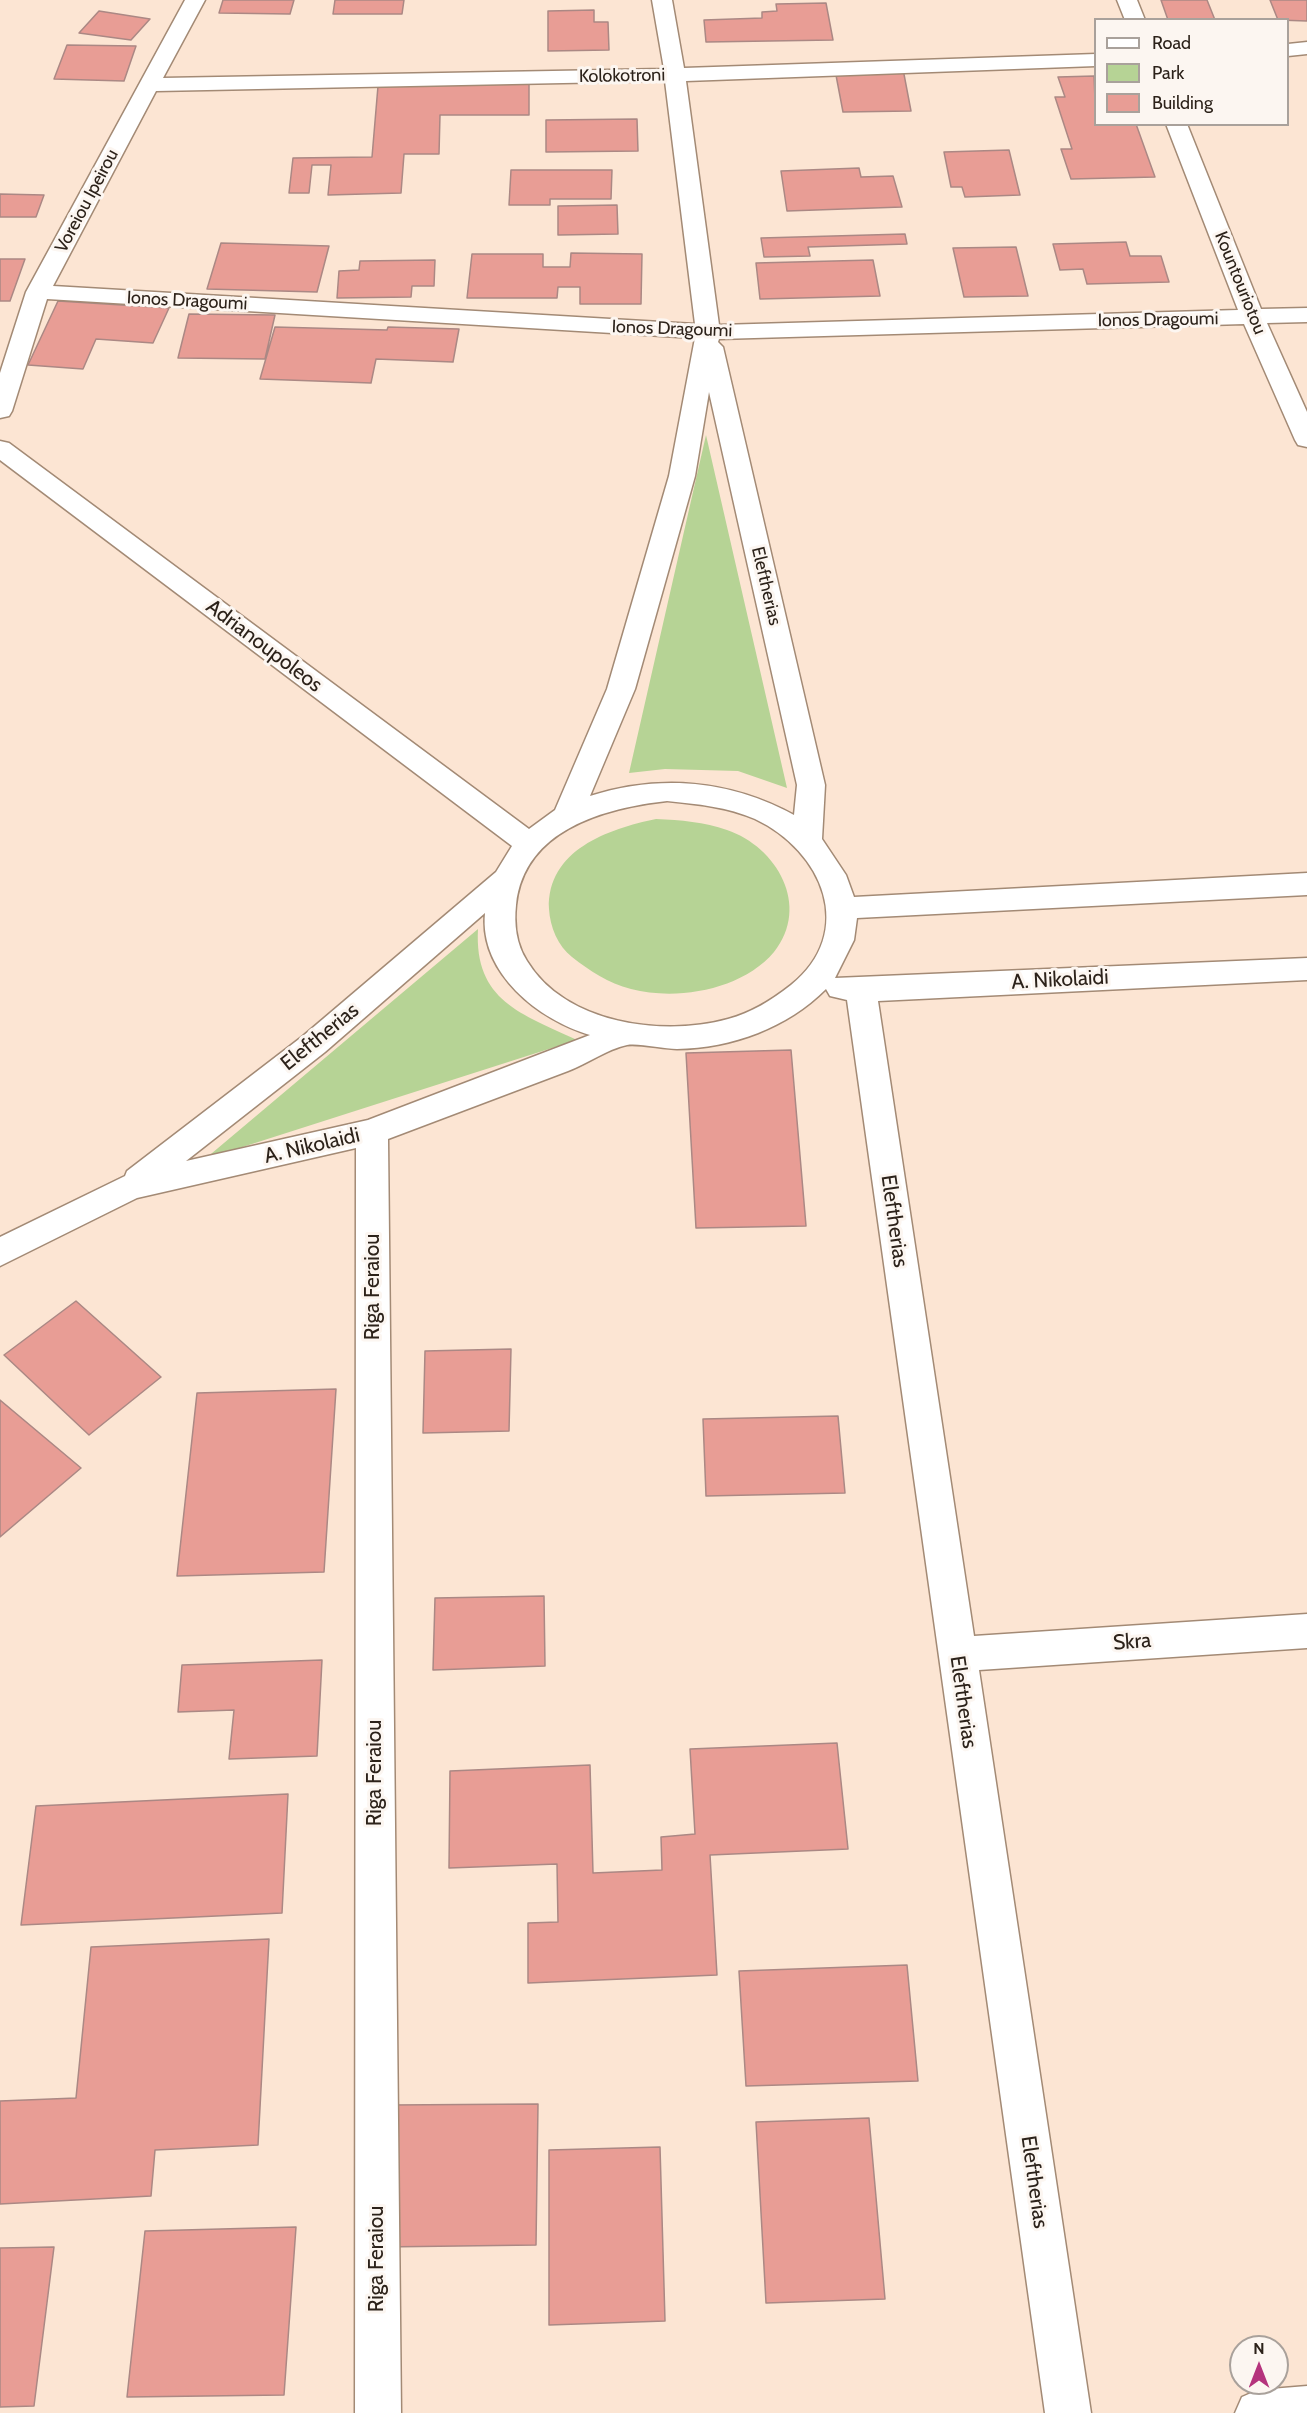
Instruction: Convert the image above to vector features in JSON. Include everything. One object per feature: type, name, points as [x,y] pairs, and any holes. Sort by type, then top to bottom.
[{"type":"street","name":"Voreiou Ipeirou","points":[[0,411],[38,292],[195,0]]},
{"type":"street","name":"Eleftherias","points":[[662,0],[675,75],[708,332],[811,785],[807,840]]},
{"type":"street","points":[[1127,0],[1134,18]]},
{"type":"street","points":[[1289,50],[1307,48]]},
{"type":"street","name":"Kolokotroni","points":[[148,85],[675,75],[1094,60]]},
{"type":"street","name":"Kountouriotou","points":[[1177,126],[1253,318],[1307,440]]},
{"type":"street","name":"Ionos Dragoumi","points":[[38,292],[708,332],[1307,315]]},
{"type":"street","name":"Eleftherias","points":[[567,816],[621,689],[682,476],[708,332]]},
{"type":"street","name":"Adrianoupoleos","points":[[0,448],[529,844]]},
{"type":"street","points":[[677,792],[720,797],[768,813],[807,840],[825,861],[837,884],[842,908],[841,934],[831,961],[813,986],[776,1013],[729,1032],[677,1039],[623,1034],[573,1017],[533,990],[508,955],[498,918],[505,880],[529,844],[567,816],[614,798],[677,792]]},
{"type":"street","name":"Eleftherias","points":[[130,1186],[314,1044],[505,880]]},
{"type":"street","points":[[842,908],[1307,885]]},
{"type":"street","name":"A. Nikolaidi","points":[[813,986],[861,990],[1307,969]]},
{"type":"street","name":"Eleftherias","points":[[861,990],[1068,2413]]},
{"type":"street","name":"A. Nikolaidi","points":[[0,1252],[130,1186],[372,1132],[561,1061],[623,1034]]},
{"type":"street","name":"Riga Feraiou","points":[[372,1132],[378,2413]]},
{"type":"street","points":[[0,1271],[53,1226]]},
{"type":"street","name":"Skra","points":[[956,1654],[1307,1631]]},
{"type":"street","points":[[1258,2413],[1307,2409]]},
{"type":"green space","points":[[706,435],[787,788],[738,771],[665,769],[629,773]]},
{"type":"green space","points":[[656,819],[710,825],[727,830],[745,838],[774,864],[789,898],[789,916],[785,934],[774,952],[745,976],[727,984],[688,993],[668,994],[631,989],[600,976],[586,967],[567,953],[559,942],[550,916],[551,889],[558,871],[569,857],[601,836]]},
{"type":"green space","points":[[478,929],[479,953],[484,973],[493,989],[505,1002],[520,1012],[577,1040],[205,1159]]},
{"type":"building","points":[[223,0],[294,0],[290,14],[219,13]]},
{"type":"building","points":[[335,0],[404,0],[402,14],[333,14]]},
{"type":"building","points":[[1161,0],[1207,0],[1214,18],[1167,18]]},
{"type":"building","points":[[1270,0],[1307,0],[1307,21],[1277,18]]},
{"type":"building","points":[[826,3],[833,40],[706,42],[704,20],[762,18],[762,12],[777,11],[776,4]]},
{"type":"building","points":[[594,10],[594,22],[608,22],[609,50],[548,51],[548,11]]},
{"type":"building","points":[[99,11],[150,19],[131,40],[79,33]]},
{"type":"building","points":[[67,45],[136,46],[124,81],[54,79]]},
{"type":"building","points":[[903,69],[911,111],[843,112],[835,70]]},
{"type":"building","points":[[1094,76],[1094,126],[1137,126],[1155,177],[1071,179],[1061,149],[1072,149],[1055,97],[1065,97],[1058,77]]},
{"type":"building","points":[[529,79],[529,115],[440,115],[439,154],[404,154],[401,193],[328,195],[331,165],[312,165],[309,193],[289,193],[293,158],[372,157],[378,86],[463,85],[463,80]]},
{"type":"building","points":[[637,119],[638,151],[546,152],[546,120]]},
{"type":"building","points":[[1009,150],[1020,195],[965,197],[962,187],[951,187],[944,152]]},
{"type":"building","points":[[859,168],[861,177],[893,176],[902,207],[787,211],[781,171]]},
{"type":"building","points":[[511,170],[612,170],[611,199],[550,199],[550,205],[509,205]]},
{"type":"building","points":[[0,194],[44,195],[36,217],[0,217]]},
{"type":"building","points":[[617,205],[618,234],[558,235],[558,206]]},
{"type":"building","points":[[905,234],[907,244],[808,247],[810,256],[764,257],[761,238]]},
{"type":"building","points":[[1126,242],[1130,256],[1161,256],[1169,282],[1087,284],[1083,269],[1060,270],[1053,244]]},
{"type":"building","points":[[221,243],[329,246],[317,292],[207,289]]},
{"type":"building","points":[[1016,247],[1028,296],[964,297],[953,248]]},
{"type":"building","points":[[571,253],[642,254],[641,304],[580,304],[580,287],[558,287],[557,298],[467,298],[472,254],[543,254],[543,267],[570,267]]},
{"type":"building","points":[[0,259],[25,259],[10,301],[0,301]]},
{"type":"building","points":[[435,260],[434,286],[412,286],[411,297],[337,298],[339,271],[359,270],[360,261]]},
{"type":"building","points":[[873,260],[880,296],[760,299],[756,263]]},
{"type":"building","points":[[58,301],[169,308],[153,343],[96,339],[83,369],[28,365]]},
{"type":"building","points":[[189,314],[275,315],[265,359],[178,358]]},
{"type":"building","points":[[275,327],[459,329],[453,362],[376,359],[371,383],[260,379]]},
{"type":"building","points":[[791,1050],[806,1226],[696,1228],[686,1053]]},
{"type":"building","points":[[76,1301],[161,1377],[89,1435],[4,1355]]},
{"type":"building","points":[[511,1349],[509,1431],[423,1433],[425,1351]]},
{"type":"building","points":[[336,1389],[324,1572],[177,1576],[197,1393]]},
{"type":"building","points":[[0,1400],[81,1468],[0,1537]]},
{"type":"building","points":[[838,1416],[845,1493],[706,1496],[703,1419]]},
{"type":"building","points":[[544,1596],[545,1666],[433,1670],[435,1598]]},
{"type":"building","points":[[322,1660],[317,1756],[229,1759],[234,1710],[178,1712],[182,1665]]},
{"type":"building","points":[[837,1743],[848,1849],[710,1855],[717,1975],[528,1983],[528,1923],[558,1922],[557,1864],[449,1868],[450,1771],[590,1765],[593,1873],[662,1870],[661,1837],[695,1834],[690,1749]]},
{"type":"building","points":[[288,1794],[282,1913],[21,1925],[36,1806]]},
{"type":"building","points":[[269,1939],[258,2145],[155,2150],[151,2196],[0,2204],[0,2101],[76,2098],[91,1947]]},
{"type":"building","points":[[907,1965],[918,2081],[746,2086],[739,1971]]},
{"type":"building","points":[[538,2104],[536,2245],[381,2247],[390,2105]]},
{"type":"building","points":[[869,2118],[885,2299],[766,2303],[756,2122]]},
{"type":"building","points":[[660,2147],[665,2321],[549,2325],[549,2150]]},
{"type":"building","points":[[296,2227],[284,2395],[127,2397],[145,2231]]},
{"type":"building","points":[[54,2247],[34,2406],[0,2407],[0,2248]]}]
